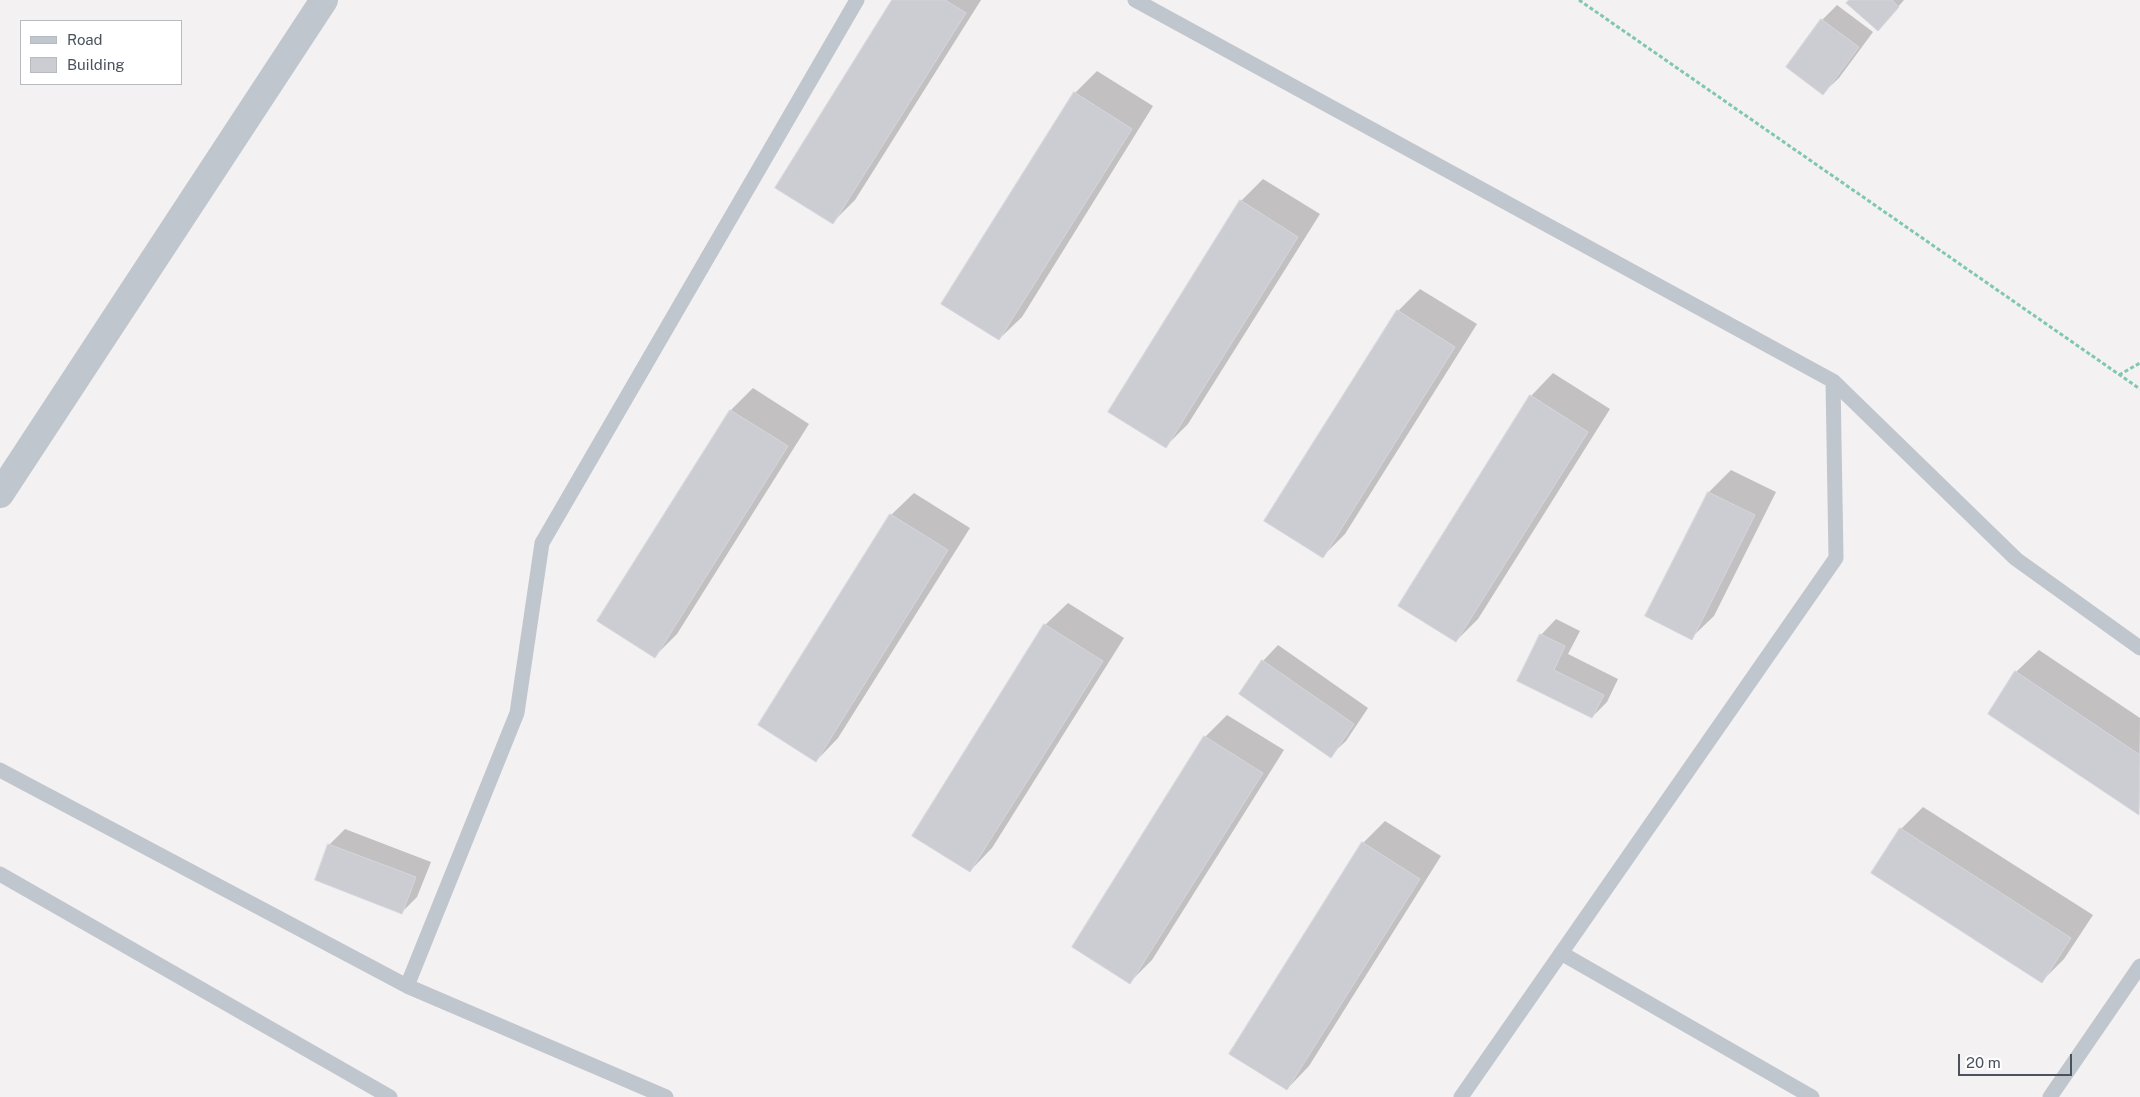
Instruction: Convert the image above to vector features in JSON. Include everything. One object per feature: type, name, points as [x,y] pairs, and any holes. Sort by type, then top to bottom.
[{"type":"street","points":[[0,494],[324,0]]},
{"type":"lane","points":[[407,986],[517,713],[542,543],[857,0]]},
{"type":"lane","points":[[1134,0],[1833,381],[2016,558],[2140,648]]},
{"type":"lane","points":[[1461,1097],[1836,558],[1833,381]]},
{"type":"lane","points":[[0,770],[407,986],[666,1097]]},
{"type":"lane","points":[[0,874],[390,1097]]},
{"type":"lane","points":[[1561,953],[1812,1097]]},
{"type":"lane","points":[[2050,1097],[2140,966]]},
{"type":"path","points":[[1579,0],[2140,389]]},
{"type":"path","points":[[2119,375],[2140,363]]},
{"type":"building","points":[[892,0],[945,0],[966,13],[833,224],[775,188]]},
{"type":"building","points":[[1849,0],[1892,0],[1899,7],[1878,31],[1846,3]]},
{"type":"building","points":[[1821,19],[1859,47],[1823,95],[1786,67]]},
{"type":"building","points":[[1074,92],[1132,129],[999,340],[941,304]]},
{"type":"building","points":[[1240,200],[1298,237],[1166,448],[1108,412]]},
{"type":"building","points":[[1397,310],[1455,347],[1323,558],[1264,521]]},
{"type":"building","points":[[1530,395],[1588,432],[1456,642],[1398,606]]},
{"type":"building","points":[[730,410],[788,446],[655,658],[597,621]]},
{"type":"building","points":[[1708,492],[1755,515],[1692,640],[1645,616]]},
{"type":"building","points":[[890,514],[948,550],[816,762],[758,725]]},
{"type":"building","points":[[1044,624],[1103,661],[970,872],[912,836]]},
{"type":"building","points":[[1540,634],[1565,646],[1554,670],[1604,695],[1592,718],[1517,681]]},
{"type":"building","points":[[1262,660],[1354,724],[1331,758],[1239,694]]},
{"type":"building","points":[[2015,671],[2140,755],[2139,815],[1988,714]]},
{"type":"building","points":[[1204,736],[1263,773],[1130,984],[1072,947]]},
{"type":"building","points":[[1900,828],[2071,938],[2042,983],[1871,873]]},
{"type":"building","points":[[1362,842],[1420,879],[1287,1090],[1229,1054]]},
{"type":"building","points":[[328,844],[416,877],[402,914],[315,880]]}]
